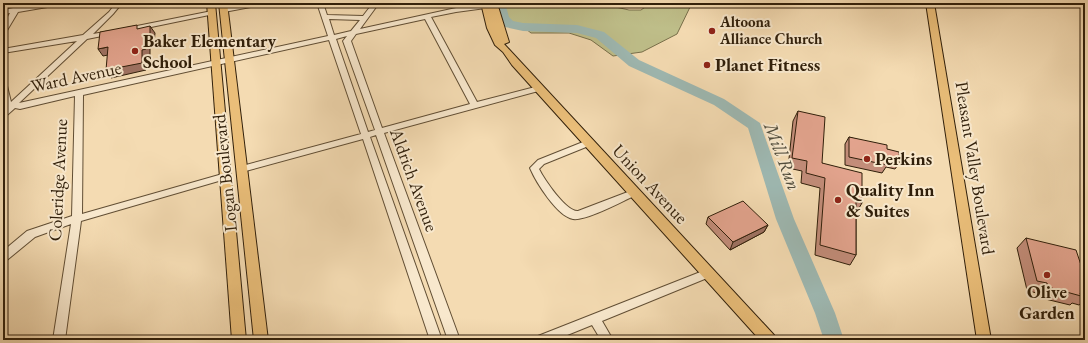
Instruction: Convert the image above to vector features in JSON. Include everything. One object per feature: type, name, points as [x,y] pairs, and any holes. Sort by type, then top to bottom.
[{"type":"main road","name":"Pleasant Valley Boulevard","points":[[930,3],[984,340]]},
{"type":"main road","name":"Union Avenue","points":[[489,4],[494,37],[499,45],[506,50],[633,193],[769,340]]},
{"type":"main road","name":"Logan Boulevard","points":[[224,7],[261,340]]},
{"type":"main road","name":"Logan Boulevard","points":[[211,8],[240,340]]},
{"type":"street","points":[[3,32],[20,3]]},
{"type":"street","points":[[3,12],[59,3]]},
{"type":"street","points":[[3,114],[84,38],[118,3]]},
{"type":"street","points":[[224,7],[262,3]]},
{"type":"street","name":"Aldrich Avenue","points":[[320,3],[436,340]]},
{"type":"street","points":[[352,33],[376,3]]},
{"type":"street","name":"Ward Avenue","points":[[12,105],[29,104],[427,16],[489,4]]},
{"type":"street","points":[[3,50],[84,38],[211,8]]},
{"type":"street","points":[[427,16],[475,106]]},
{"type":"street","points":[[325,17],[364,18]]},
{"type":"street","name":"Aldrich Avenue","points":[[352,33],[347,41],[454,340]]},
{"type":"street","points":[[3,86],[8,104],[12,105]]},
{"type":"street","points":[[242,169],[539,88]]},
{"type":"street","name":"Coleridge Avenue","points":[[58,340],[77,218],[79,93]]},
{"type":"street","points":[[588,143],[541,162],[534,168],[537,176],[566,211],[574,215],[582,214],[633,193]]},
{"type":"street","points":[[3,257],[31,234],[77,218],[226,176]]},
{"type":"street","points":[[542,340],[708,273]]},
{"type":"street","points":[[595,319],[607,340]]},
{"type":"green space","points":[[501,3],[598,3],[629,10],[641,10],[651,3],[692,3],[677,34],[642,52],[613,56],[591,40],[569,33],[531,33],[521,25],[508,21],[500,7]]},
{"type":"building","points":[[137,25],[137,29],[150,26],[150,36],[146,37],[146,49],[142,50],[142,63],[106,70],[108,47],[98,49],[100,32]]},
{"type":"building","name":"Quality Inn & Suites","points":[[798,111],[825,117],[822,163],[862,173],[862,203],[856,202],[856,255],[820,245],[825,178],[806,173],[807,161],[792,158]]},
{"type":"building","points":[[849,137],[887,145],[887,149],[899,152],[900,162],[886,159],[887,165],[849,157]]},
{"type":"building","points":[[743,201],[768,225],[733,242],[708,217]]},
{"type":"building","points":[[1026,238],[1076,250],[1085,277],[1085,294],[1080,293],[1081,296],[1048,287],[1047,283],[1037,281]]},
{"type":"waterway","name":"Mill Run","points":[[499,3],[503,18],[509,24],[523,27],[577,29],[600,35],[634,63],[719,102],[744,117],[755,126],[785,219],[825,313],[834,340]]},
{"type":"place","name":"Altoona Alliance Church","points":[[712,31]]},
{"type":"place","name":"Baker Elementary School","points":[[135,51]]},
{"type":"place","name":"Planet Fitness","points":[[707,65]]},
{"type":"place","name":"Perkins","points":[[867,159]]},
{"type":"place","name":"Quality Inn & Suites","points":[[838,200]]},
{"type":"place","name":"Olive Garden","points":[[1047,275]]}]
